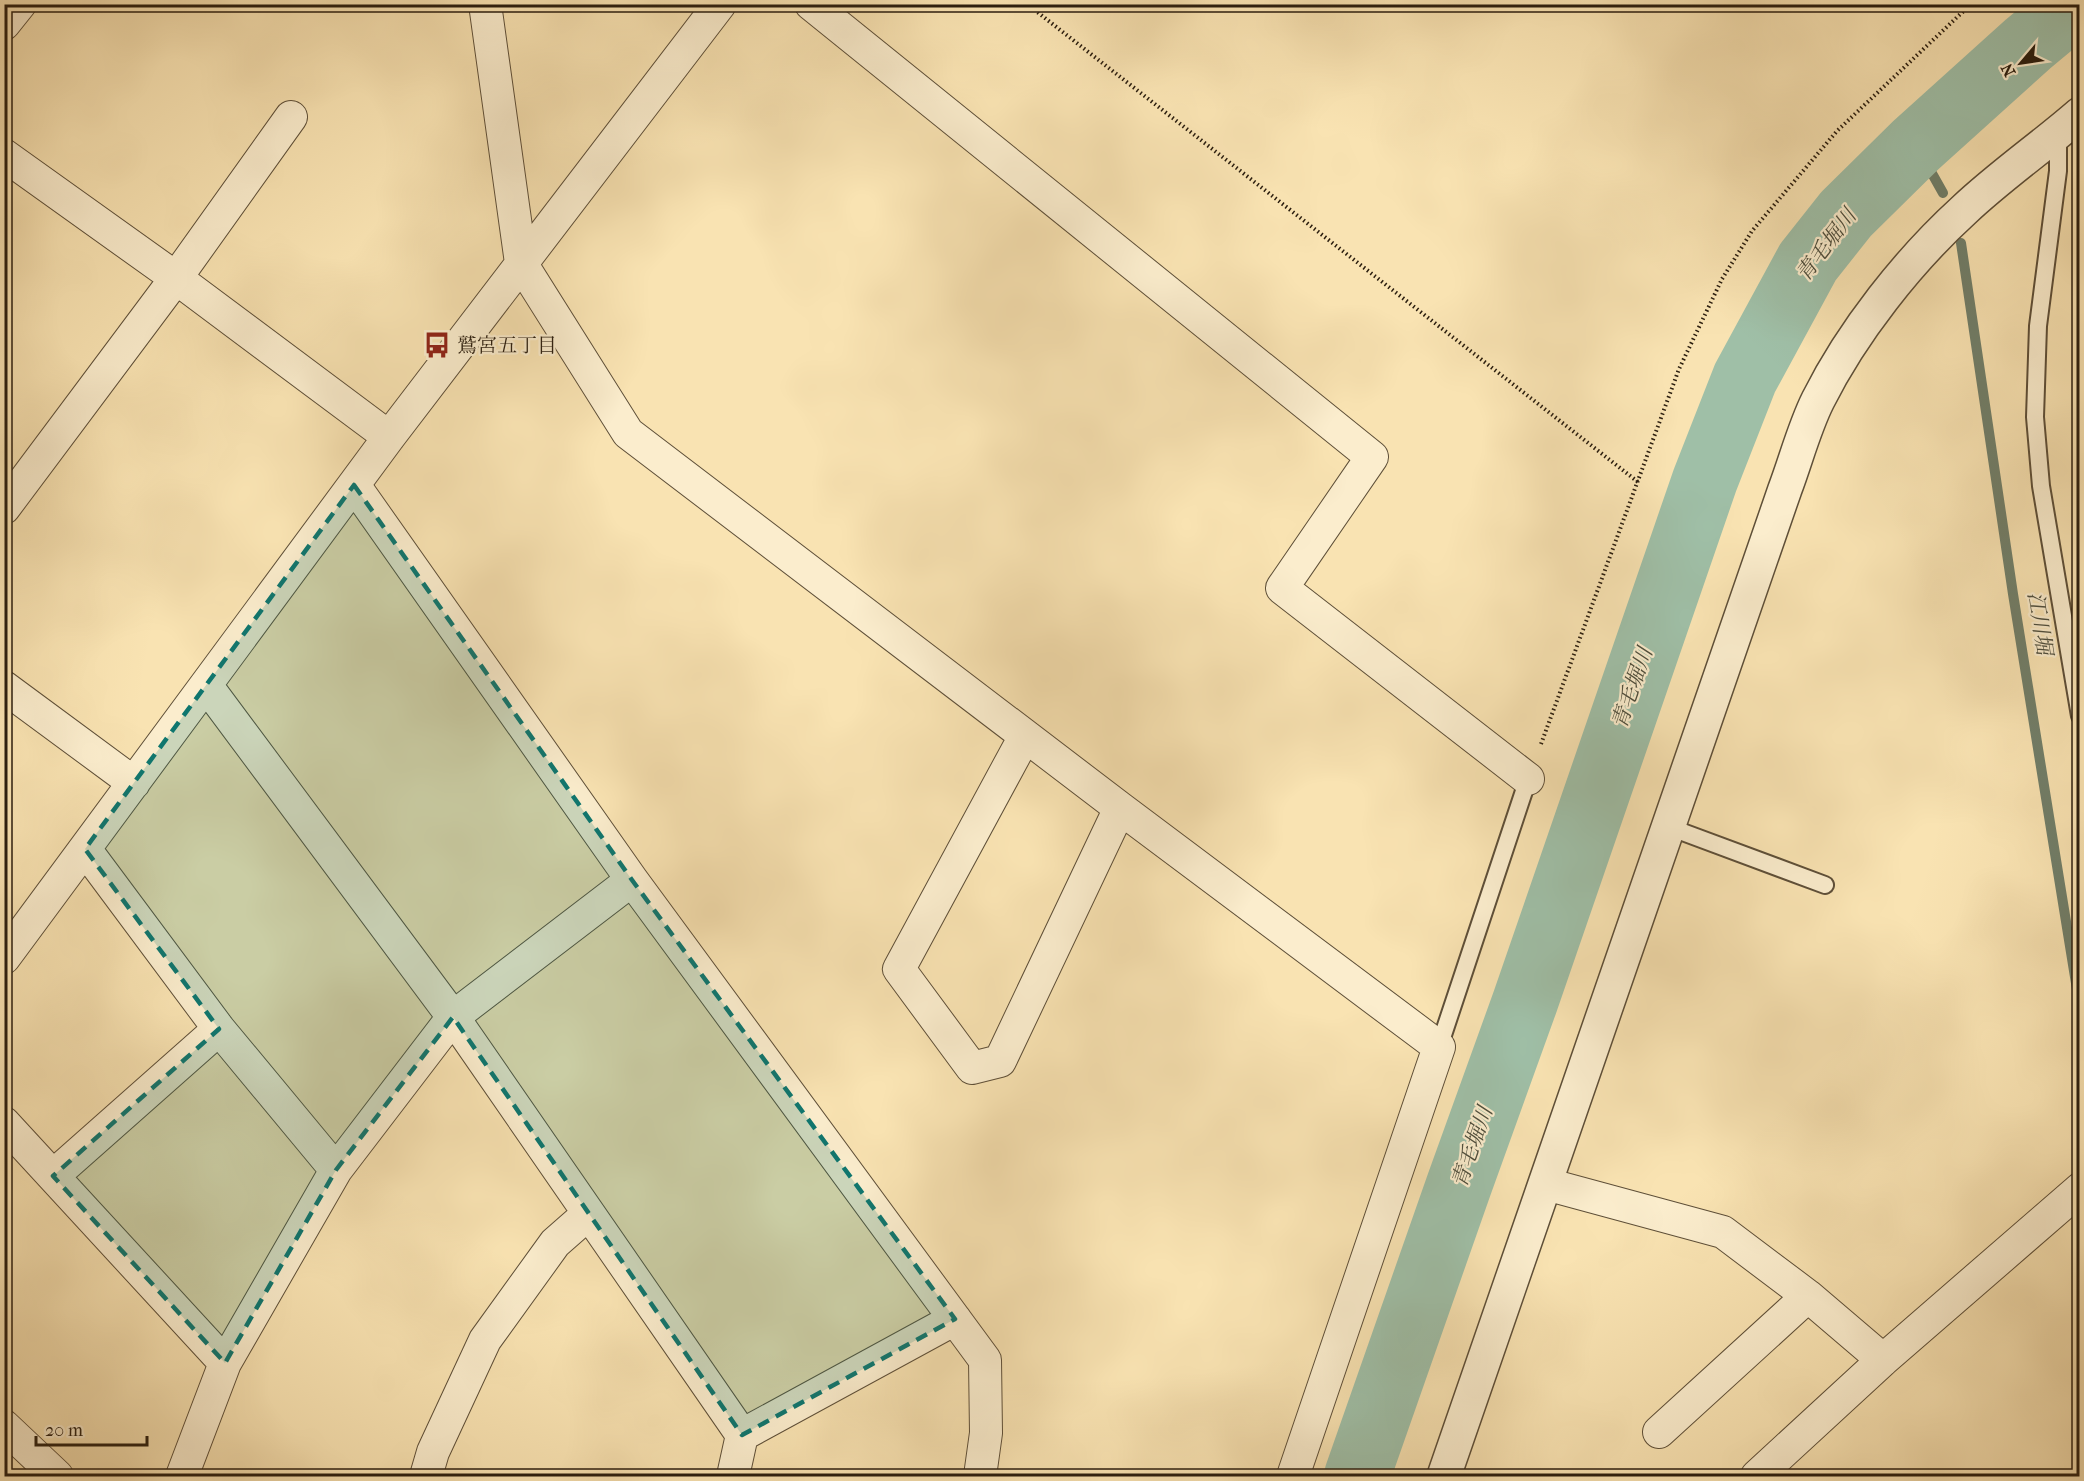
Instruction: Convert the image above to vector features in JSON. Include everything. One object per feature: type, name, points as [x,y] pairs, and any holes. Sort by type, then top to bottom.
[{"type":"street","points":[[4,24],[20,4]]},
{"type":"street","points":[[485,4],[521,263],[628,433],[1120,808],[1439,1047],[1293,1476]]},
{"type":"street","points":[[4,957],[389,437],[720,4]]},
{"type":"street","points":[[811,4],[1372,457],[1282,588],[1528,779]]},
{"type":"street","points":[[4,508],[176,278],[291,117]]},
{"type":"street","points":[[1444,1476],[1817,401],[1850,347],[1883,300],[1922,252],[1965,209],[2069,123]]},
{"type":"street","points":[[4,155],[176,278],[389,437]]},
{"type":"street","points":[[354,485],[632,880],[985,1360],[986,1433],[980,1476]]},
{"type":"street","points":[[206,685],[453,1017],[742,1435],[733,1476]]},
{"type":"street","points":[[4,687],[134,783]]},
{"type":"street","points":[[1025,735],[899,969],[972,1068],[1000,1061],[1120,808]]},
{"type":"street","points":[[85,849],[219,1029],[336,1170]]},
{"type":"street","points":[[182,1476],[225,1363],[336,1170],[453,1017],[632,880]]},
{"type":"street","points":[[53,1176],[219,1029]]},
{"type":"street","points":[[4,1123],[225,1363]]},
{"type":"street","points":[[1546,1184],[1723,1233],[1808,1296],[1883,1360]]},
{"type":"street","points":[[1756,1476],[1883,1360],[2079,1189]]},
{"type":"street","points":[[426,1476],[433,1452],[485,1340],[555,1243],[588,1214]]},
{"type":"street","points":[[1659,1432],[1808,1296]]},
{"type":"street","points":[[742,1435],[955,1319]]},
{"type":"street","points":[[4,1426],[57,1476]]},
{"type":"lane","points":[[2069,123],[2058,171],[2038,327],[2035,417],[2041,486],[2079,716]]},
{"type":"lane","points":[[1439,1047],[1528,779]]},
{"type":"lane","points":[[1669,827],[1825,885]]},
{"type":"path","points":[[1027,4],[1638,482]]},
{"type":"path","points":[[1528,779],[1679,369],[1722,279],[1752,231],[1837,131],[1971,4]]},
{"type":"highlighted area","points":[[354,485],[632,880],[955,1319],[742,1435],[453,1017],[336,1170],[225,1363],[53,1176],[219,1029],[85,849]]},
{"type":"waterway","name":"青毛堀川","points":[[1357,1476],[1525,1002],[1705,480],[1745,378],[1808,262],[1846,214],[1916,145],[2076,4]]},
{"type":"waterway","name":"江川堀","points":[[1916,145],[1943,193]]},
{"type":"waterway","name":"江川堀","points":[[1961,243],[2013,594],[2080,1008]]},
{"type":"place","name":"鷲宮五丁目","points":[[437,345]]}]
